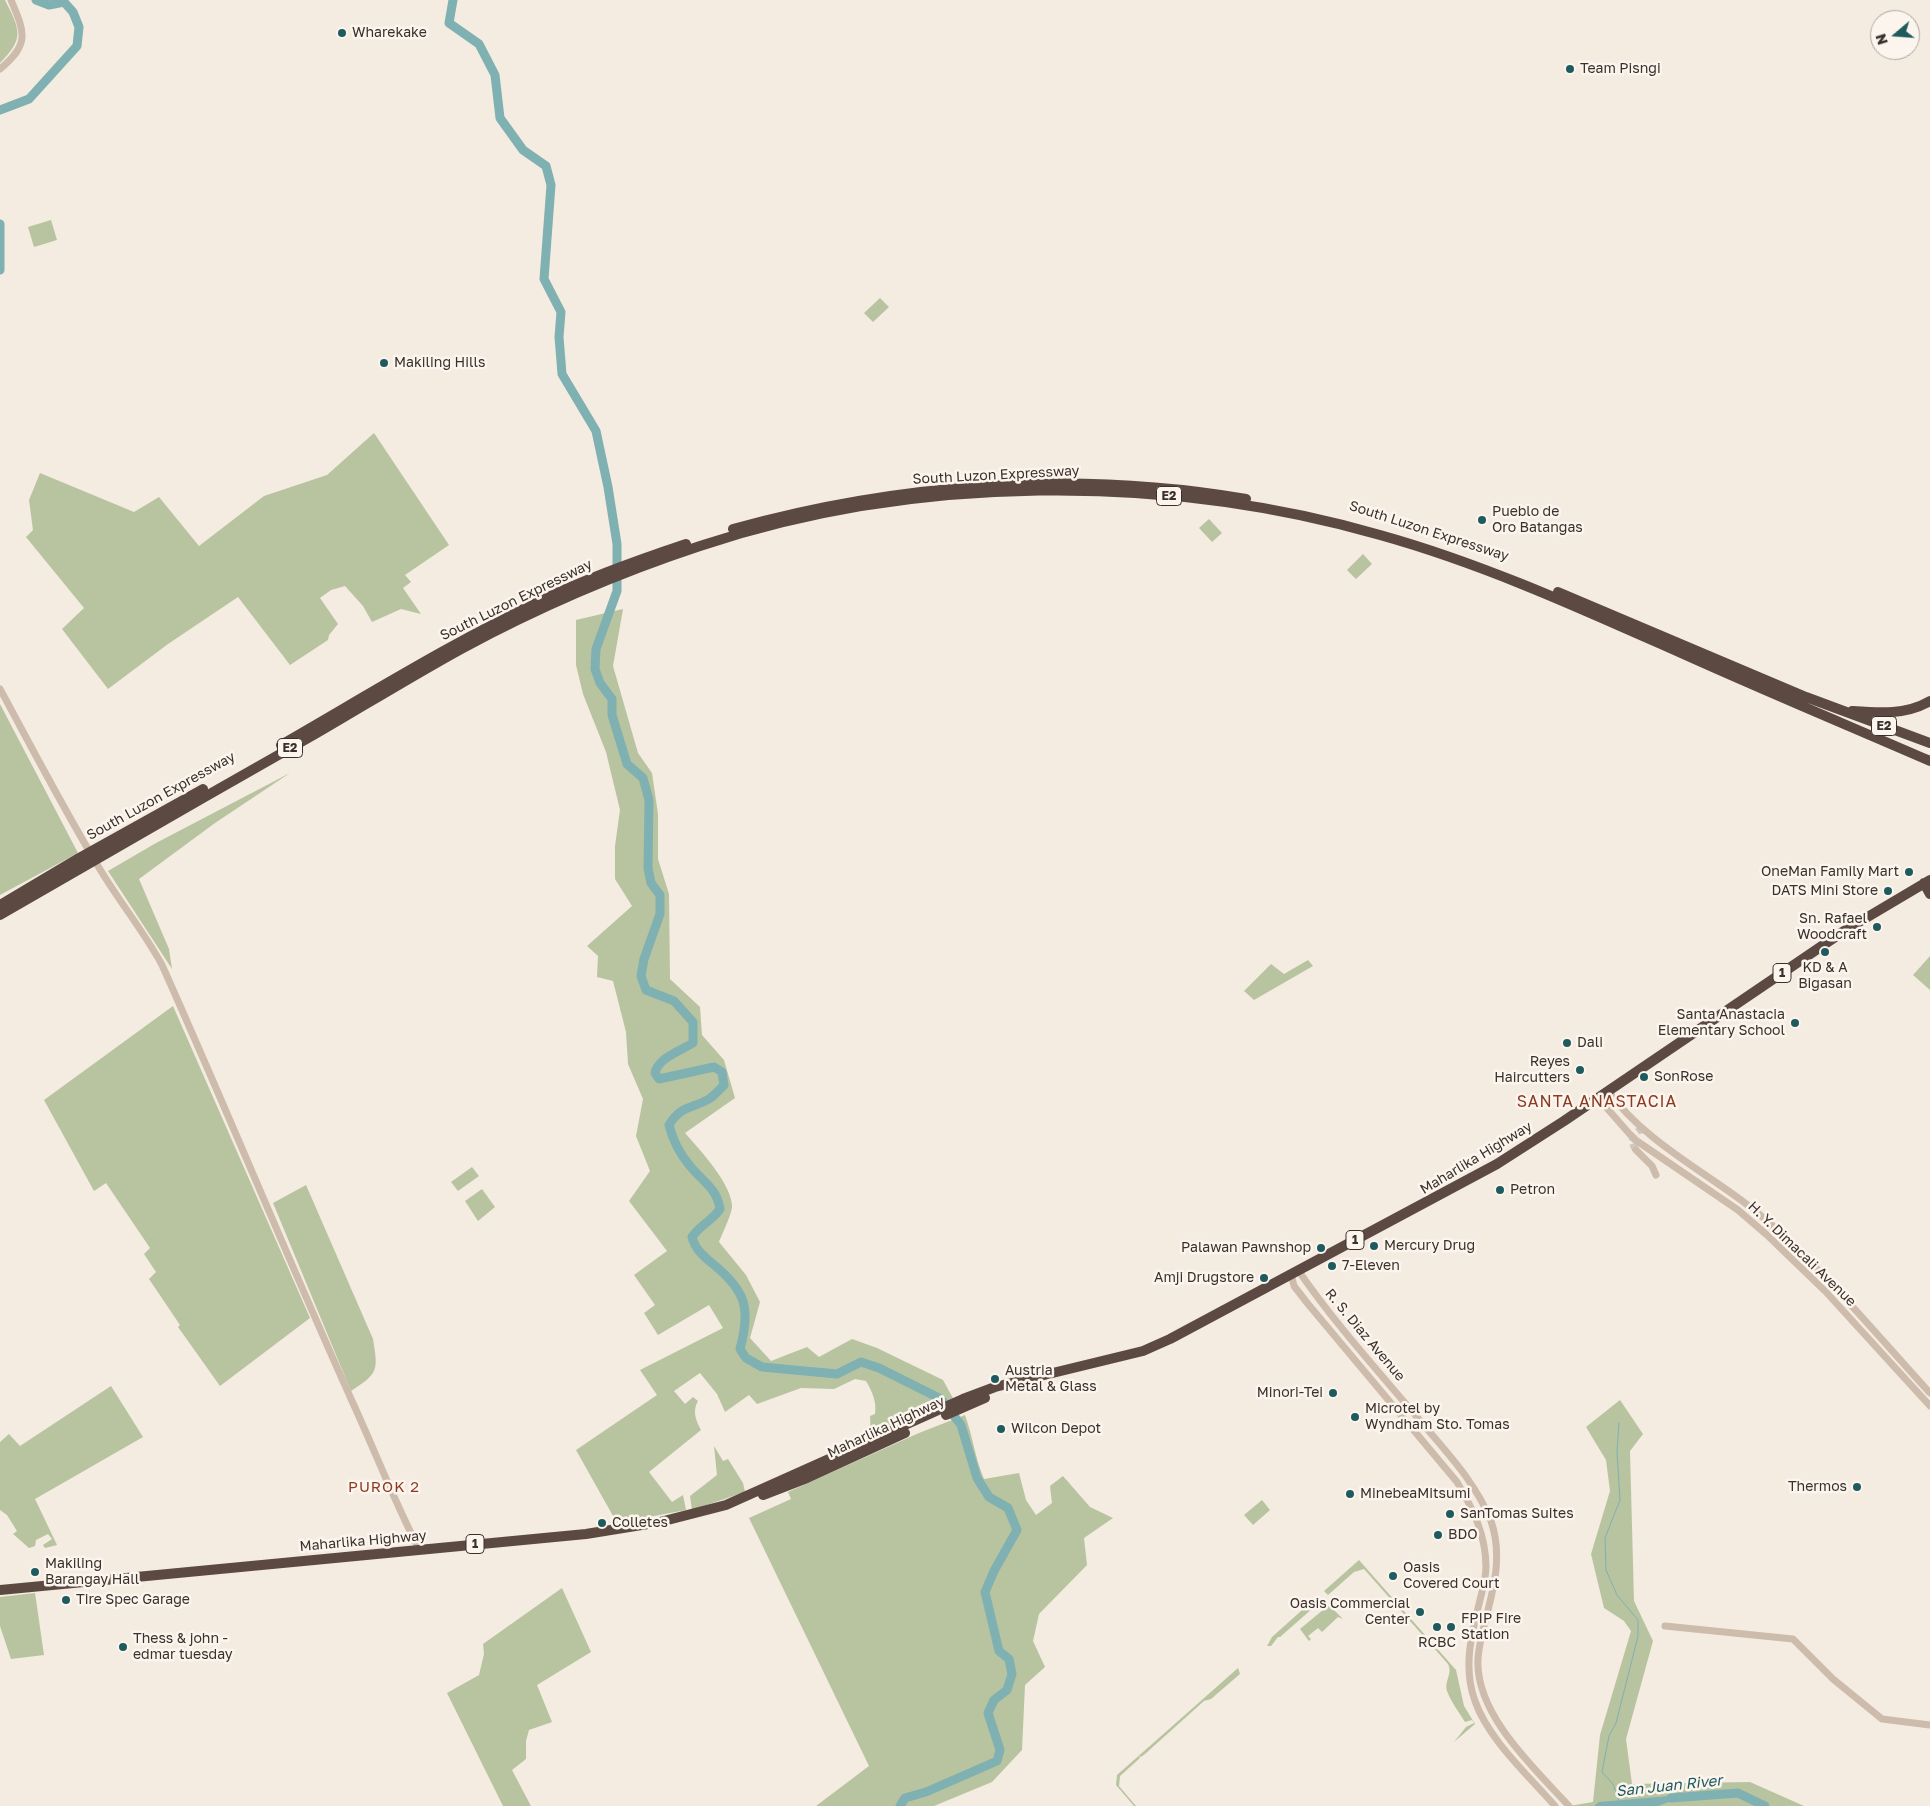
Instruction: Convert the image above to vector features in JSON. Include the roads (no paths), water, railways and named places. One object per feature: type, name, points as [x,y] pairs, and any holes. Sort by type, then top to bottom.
[{"type":"highway","name":"South Luzon Expressway","points":[[0,906],[79,858],[253,761],[462,640],[636,565],[754,523],[816,508],[910,493],[1026,484],[1083,484],[1163,488],[1277,504],[1360,522],[1461,553],[1529,579],[1806,697],[1928,743]]},
{"type":"highway","name":"South Luzon Expressway","points":[[636,565],[756,530],[834,513],[910,500],[970,494],[1082,491],[1190,498],[1279,510],[1329,521],[1460,559],[1529,586],[1925,759]]},
{"type":"highway","name":"South Luzon Expressway","points":[[0,915],[464,648],[584,586]]},
{"type":"highway","points":[[1840,710],[1896,712],[1920,707],[1930,701]]},
{"type":"highway","points":[[1927,881],[1930,894]]},
{"type":"highway","name":"Maharlika Highway","points":[[0,1590],[619,1529],[681,1517],[726,1505],[929,1418],[995,1387],[1151,1347],[1482,1173],[1598,1098],[1844,931],[1927,881]]},
{"type":"street","points":[[0,69],[20,48],[22,33],[19,16],[11,0]]},
{"type":"street","points":[[0,689],[80,836],[104,876],[146,936],[162,965],[371,1443],[393,1498],[419,1549]]},
{"type":"street","name":"H. Y. Dimacali Avenue","points":[[1608,1091],[1651,1138],[1774,1227],[1833,1286],[1930,1393]]},
{"type":"street","name":"H. Y. Dimacali Avenue","points":[[1598,1098],[1634,1139],[1749,1218],[1826,1292],[1930,1406]]},
{"type":"street","points":[[1614,1118],[1624,1110]]},
{"type":"street","points":[[1653,1134],[1674,1154]]},
{"type":"street","points":[[1636,1150],[1652,1166],[1656,1176]]},
{"type":"street","name":"R. S. Diaz Avenue","points":[[1294,1272],[1469,1480],[1482,1500],[1492,1524],[1496,1548],[1497,1575],[1482,1634],[1478,1660],[1484,1696],[1496,1720],[1569,1806]]},
{"type":"street","name":"R. S. Diaz Avenue","points":[[1294,1272],[1294,1286],[1311,1309],[1457,1482],[1480,1527],[1486,1569],[1472,1631],[1468,1661],[1474,1700],[1481,1717],[1512,1757],[1554,1804]]},
{"type":"street","points":[[1826,1292],[1833,1286]]},
{"type":"street","points":[[1404,1418],[1412,1411]]},
{"type":"street","points":[[1665,1626],[1793,1639],[1833,1679],[1882,1719],[1930,1725]]},
{"type":"street","points":[[1474,1700],[1484,1696]]},
{"type":"street","points":[[1512,1757],[1521,1751]]},
{"type":"water","points":[[1670,1796],[1682,1797],[1658,1806],[1594,1806],[1599,1802]]},
{"type":"waterway","points":[[0,110],[29,99],[77,46],[79,27],[73,12],[64,2],[49,5],[36,0]]},
{"type":"waterway","points":[[453,0],[449,23],[479,44],[495,75],[500,118],[523,150],[546,166],[551,185],[544,279],[561,312],[559,337],[562,374],[596,431],[608,487],[617,544],[617,591],[596,649],[595,669],[600,683],[612,699],[612,715],[627,764],[643,778],[649,800],[648,868],[651,883],[660,895],[660,914],[644,959],[641,976],[646,990],[674,1001],[693,1022],[693,1043],[665,1059],[660,1063],[655,1073],[659,1079],[714,1067],[722,1072],[724,1085],[709,1099],[682,1111],[669,1125],[680,1152],[712,1190],[720,1209],[695,1233],[692,1237],[693,1241],[700,1252],[733,1283],[739,1292],[745,1311],[740,1349],[746,1358],[762,1367],[837,1374],[861,1362],[879,1368],[941,1399],[961,1425],[977,1478],[989,1497],[1008,1508],[1017,1530],[994,1571],[985,1592],[999,1651],[1009,1659],[1012,1674],[1007,1690],[994,1700],[988,1713],[1000,1750],[997,1761],[926,1792],[905,1798],[900,1806]]},
{"type":"waterway","points":[[0,224],[0,270]]},
{"type":"waterway","points":[[1619,1423],[1617,1452],[1620,1500],[1605,1538],[1606,1570],[1617,1595],[1638,1620],[1638,1636],[1616,1723],[1609,1736],[1602,1772],[1613,1784],[1619,1801]]},
{"type":"waterway","name":"San Juan River","points":[[1671,1798],[1738,1793],[1765,1806]]},
{"type":"tunnel","points":[[1636,1150],[1632,1141],[1633,1136],[1640,1130],[1646,1130]]},
{"type":"place","name":"Wharekake","points":[[342,33]]},
{"type":"place","name":"Team Pisngi","points":[[1570,69]]},
{"type":"place","name":"Makiling Hills","points":[[384,363]]},
{"type":"place","name":"Pueblo de Oro Batangas","points":[[1482,520]]},
{"type":"place","name":"OneMan Family Mart","points":[[1909,872]]},
{"type":"place","name":"DATS Mini Store","points":[[1888,891]]},
{"type":"place","name":"Sn. Rafael Woodcraft","points":[[1877,927]]},
{"type":"place","name":"KD & A Bigasan","points":[[1825,952]]},
{"type":"place","name":"Santa Anastacia Elementary School","points":[[1795,1023]]},
{"type":"place","name":"Dali","points":[[1567,1043]]},
{"type":"place","name":"Reyes Haircutters","points":[[1580,1070]]},
{"type":"place","name":"SonRose","points":[[1644,1077]]},
{"type":"place","name":"Petron","points":[[1500,1190]]},
{"type":"place","name":"Mercury Drug","points":[[1374,1246]]},
{"type":"place","name":"Palawan Pawnshop","points":[[1321,1248]]},
{"type":"place","name":"7-Eleven","points":[[1332,1266]]},
{"type":"place","name":"Amji Drugstore","points":[[1264,1278]]},
{"type":"place","name":"Austria Metal & Glass","points":[[995,1379]]},
{"type":"place","name":"Minori-Tei","points":[[1333,1393]]},
{"type":"place","name":"Microtel by Wyndham Sto. Tomas","points":[[1355,1417]]},
{"type":"place","name":"Wilcon Depot","points":[[1001,1429]]},
{"type":"place","name":"Thermos","points":[[1857,1487]]},
{"type":"place","name":"MinebeaMitsumi","points":[[1350,1494]]},
{"type":"place","name":"SanTomas Suites","points":[[1450,1514]]},
{"type":"place","name":"Colletes","points":[[602,1523]]},
{"type":"place","name":"BDO","points":[[1438,1535]]},
{"type":"place","name":"Makiling Barangay Hall","points":[[35,1572]]},
{"type":"place","name":"Oasis Covered Court","points":[[1393,1576]]},
{"type":"place","name":"Tire Spec Garage","points":[[66,1600]]},
{"type":"place","name":"Oasis Commercial Center","points":[[1420,1612]]},
{"type":"place","name":"RCBC","points":[[1437,1627]]},
{"type":"place","name":"FPIP Fire Station","points":[[1451,1627]]},
{"type":"place","name":"Thess & john - edmar tuesday","points":[[123,1647]]},
{"type":"district","name":"SANTA ANASTACIA","points":[[1597,1102]]},
{"type":"district","name":"PUROK 2","points":[[384,1487]]}]
